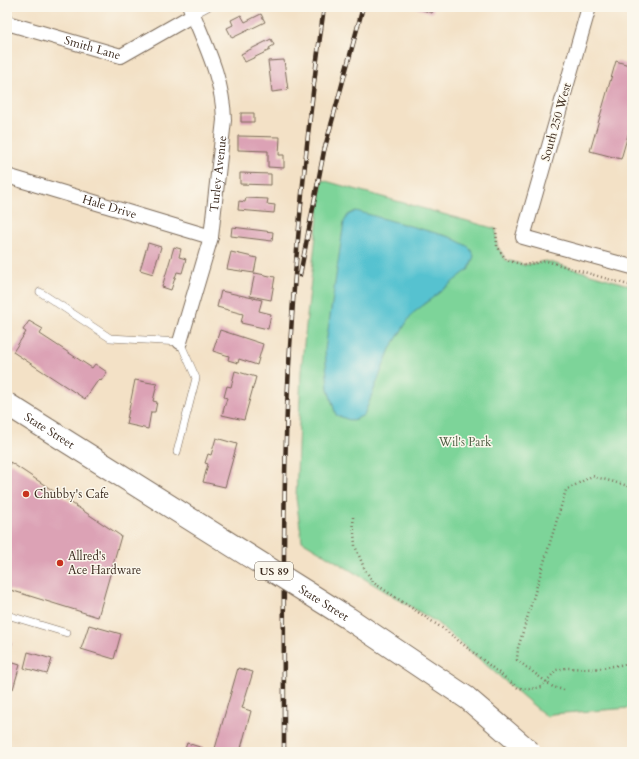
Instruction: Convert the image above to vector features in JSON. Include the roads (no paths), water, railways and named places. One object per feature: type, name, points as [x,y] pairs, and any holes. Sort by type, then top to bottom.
[{"type":"main road","name":"State Street","points":[[7,404],[348,618],[467,698],[530,752]]},
{"type":"street","name":"South 250 West","points":[[589,7],[523,237],[632,267]]},
{"type":"street","name":"Smith Lane","points":[[7,23],[121,56],[192,11]]},
{"type":"street","name":"Turley Avenue","points":[[180,342],[211,237],[224,120],[224,101],[217,73],[192,11]]},
{"type":"street","name":"Hale Drive","points":[[7,176],[211,237]]},
{"type":"lane","points":[[192,11],[208,7]]},
{"type":"lane","points":[[40,292],[110,338],[180,342],[196,378],[176,452]]},
{"type":"lane","points":[[7,614],[67,633]]},
{"type":"water","points":[[356,211],[450,237],[469,247],[474,256],[469,269],[412,314],[390,349],[364,415],[352,421],[336,415],[328,389],[325,350],[344,222],[348,215]]},
{"type":"railway","points":[[284,752],[284,600],[287,397],[296,262],[304,177],[324,7]]},
{"type":"railway","points":[[300,275],[324,151],[363,7]]},
{"type":"place","name":"Chubby's Cafe","points":[[26,494]]},
{"type":"place","name":"Allred's Ace Hardware","points":[[60,563]]},
{"type":"park label","name":"Wil's Park","points":[[465,442]]}]
